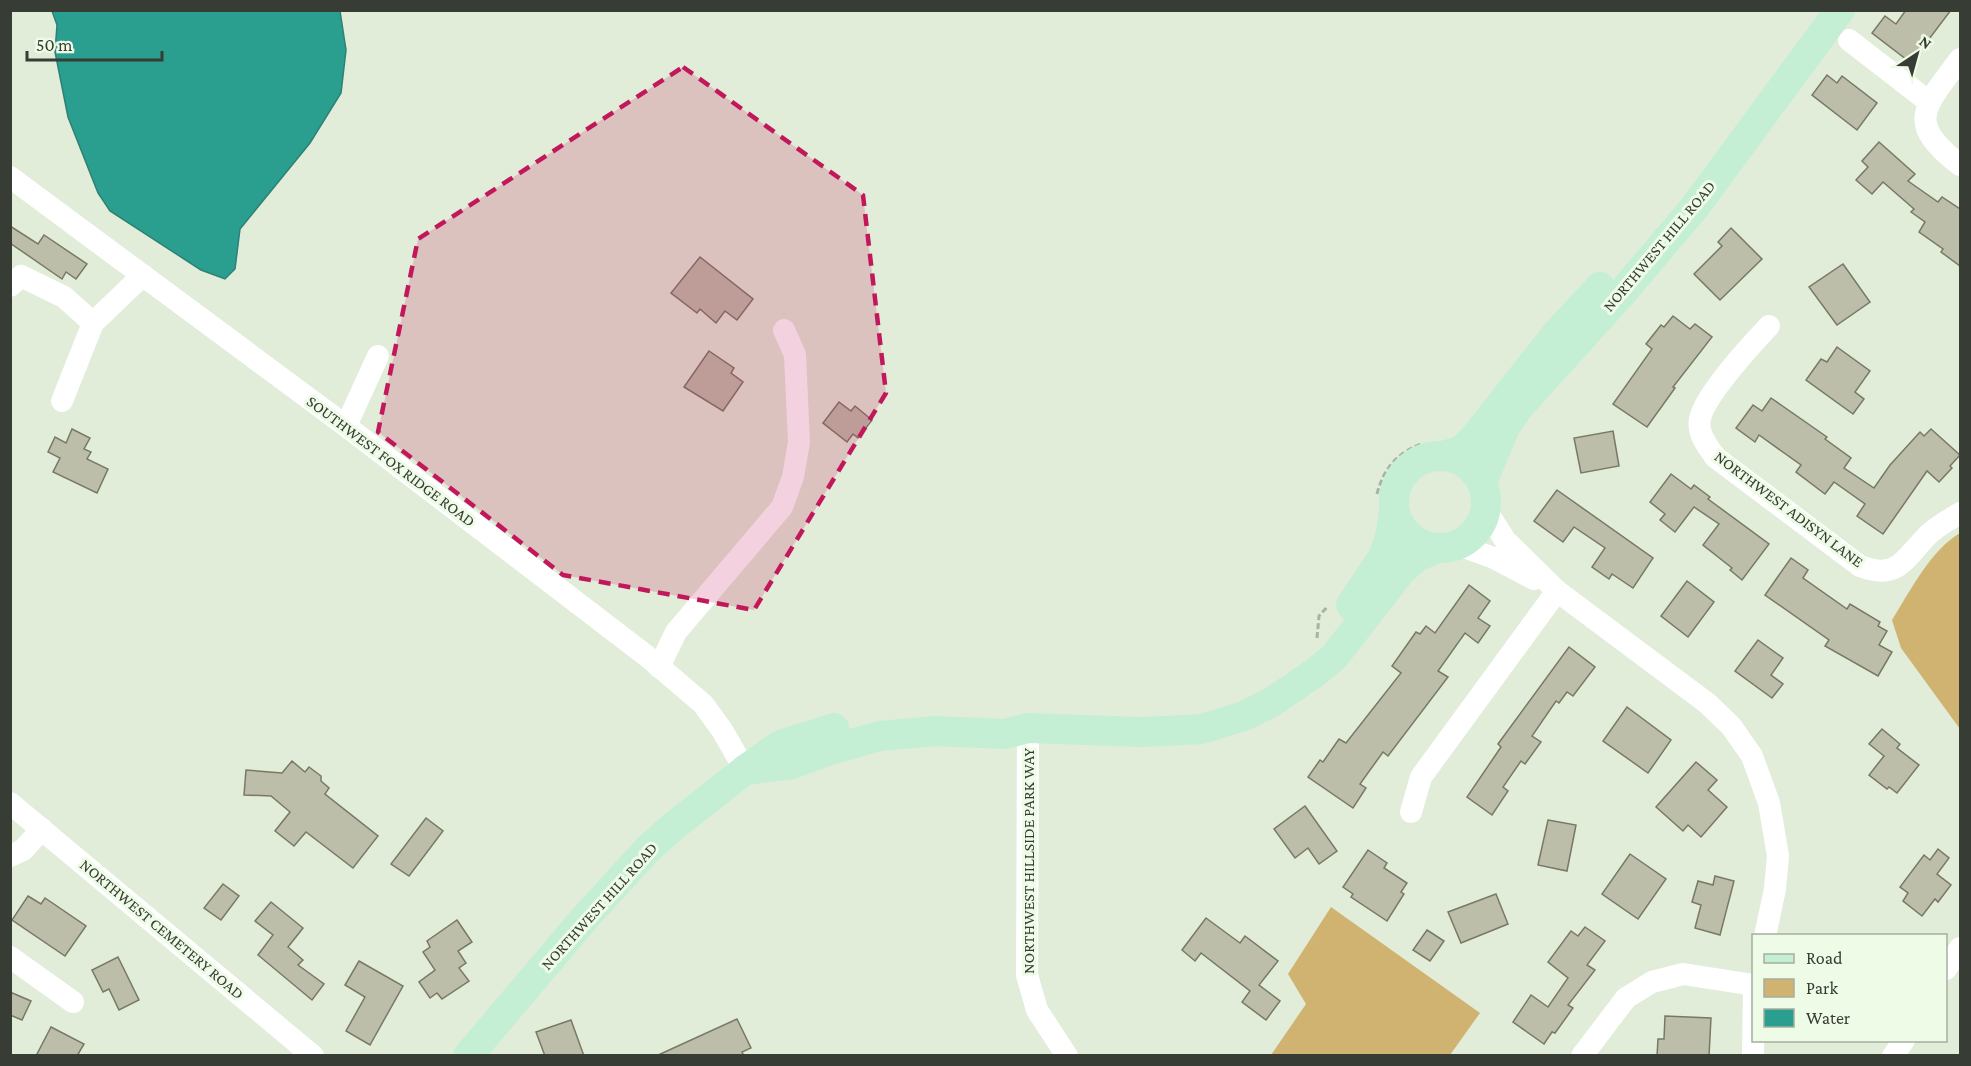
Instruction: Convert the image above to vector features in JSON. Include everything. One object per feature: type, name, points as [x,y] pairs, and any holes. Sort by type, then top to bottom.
[{"type":"main road","name":"NORTHWEST HILL ROAD","points":[[1435,449],[1461,451],[1475,437],[1557,333],[1646,236],[1678,197],[1816,10]]},
{"type":"main road","name":"NORTHWEST HILL ROAD","points":[[1484,496],[1505,427],[1518,408],[1621,294],[1694,208],[1840,10]]},
{"type":"main road","points":[[745,770],[792,764],[832,749],[880,736],[935,731],[1005,734],[1028,728],[1143,732],[1202,729],[1244,716],[1285,694],[1334,657],[1401,571],[1417,556],[1447,547],[1471,536],[1480,524],[1484,496],[1475,472],[1466,464],[1435,449],[1404,472],[1385,505],[1390,537],[1383,557],[1353,604],[1317,645],[1285,673],[1263,686],[1143,732]]},
{"type":"main road","points":[[1385,505],[1408,537],[1421,545],[1447,547]]},
{"type":"main road","name":"NORTHWEST HILL ROAD","points":[[468,1056],[583,920],[647,850],[745,770]]},
{"type":"street","points":[[1849,40],[1929,102]]},
{"type":"street","points":[[1960,59],[1929,102],[1924,120],[1931,138],[1942,151],[1960,165]]},
{"type":"street","name":"SOUTHWEST FOX RIDGE ROAD","points":[[10,177],[346,426],[659,667],[703,704],[722,730],[745,770]]},
{"type":"street","points":[[62,400],[93,323],[143,275]]},
{"type":"street","points":[[10,286],[21,276],[64,297],[93,323]]},
{"type":"street","name":"NORTHWEST ADISYN LANE","points":[[1769,326],[1745,352],[1704,406],[1700,421],[1701,437],[1715,457],[1860,566],[1874,571],[1892,569],[1906,561],[1926,536],[1960,513]]},
{"type":"street","points":[[659,667],[676,632],[782,507],[793,477],[798,442],[795,355],[784,330]]},
{"type":"street","points":[[346,426],[378,356]]},
{"type":"street","points":[[1484,496],[1505,540],[1557,591],[1707,703],[1731,726],[1752,756],[1769,802],[1778,856],[1775,889],[1765,934]]},
{"type":"street","points":[[1447,547],[1494,558],[1557,591]]},
{"type":"street","points":[[1411,812],[1421,777],[1557,591]]},
{"type":"street","name":"NORTHWEST HILLSIDE PARK WAY","points":[[1028,728],[1027,975],[1037,1010],[1066,1056]]},
{"type":"street","name":"NORTHWEST CEMETERY ROAD","points":[[10,803],[313,1056]]},
{"type":"street","points":[[10,856],[23,850],[42,829]]},
{"type":"street","points":[[1947,968],[1960,948]]},
{"type":"street","points":[[10,957],[73,1002]]},
{"type":"street","points":[[1582,1056],[1626,998],[1652,982],[1683,974],[1752,986]]},
{"type":"street","points":[[1893,1056],[1903,1042]]},
{"type":"path","points":[[1385,505],[1387,470],[1397,456],[1409,448],[1435,449]]},
{"type":"path","points":[[1317,645],[1319,616],[1333,601]]},
{"type":"highlighted area","points":[[683,67],[863,195],[886,393],[754,610],[563,575],[378,432],[418,239]]},
{"type":"green space","points":[[1960,533],[1960,729],[1901,648],[1892,620],[1930,560],[1949,540]]},
{"type":"green space","points":[[1331,907],[1480,1013],[1450,1055],[1271,1055],[1306,1004],[1288,974]]},
{"type":"water","points":[[52,11],[340,11],[346,50],[341,93],[310,143],[240,229],[235,269],[225,279],[201,270],[110,211],[98,193],[68,117],[55,52],[57,25]]},
{"type":"building","points":[[1906,10],[1951,10],[1911,63],[1872,33],[1885,16],[1896,24]]},
{"type":"building","points":[[1827,75],[1837,83],[1842,76],[1877,103],[1857,130],[1812,95]]},
{"type":"building","points":[[1879,142],[1915,174],[1908,181],[1938,202],[1942,197],[1960,209],[1960,266],[1941,252],[1943,249],[1919,232],[1925,222],[1911,212],[1914,209],[1883,182],[1872,194],[1856,180],[1868,167],[1862,161]]},
{"type":"building","points":[[10,226],[38,244],[44,235],[87,264],[76,279],[66,272],[62,279],[10,243]]},
{"type":"building","points":[[1731,228],[1762,259],[1720,300],[1694,274],[1722,246],[1718,242]]},
{"type":"building","points":[[700,257],[753,299],[737,320],[725,311],[716,323],[700,309],[697,313],[671,293]]},
{"type":"building","points":[[1843,264],[1870,302],[1837,325],[1809,287]]},
{"type":"building","points":[[1673,316],[1690,329],[1695,324],[1712,337],[1673,387],[1675,388],[1647,427],[1613,404],[1652,349],[1646,344],[1661,325],[1664,327]]},
{"type":"building","points":[[1837,347],[1870,371],[1855,392],[1864,399],[1853,414],[1806,380],[1821,359],[1827,362]]},
{"type":"building","points":[[709,351],[734,368],[731,373],[743,382],[723,411],[684,387]]},
{"type":"building","points":[[1771,398],[1827,437],[1825,439],[1851,458],[1844,468],[1874,488],[1890,465],[1920,432],[1924,436],[1931,429],[1960,455],[1939,482],[1927,471],[1883,534],[1857,516],[1865,504],[1834,482],[1825,494],[1796,472],[1801,465],[1759,435],[1755,442],[1736,428],[1753,405],[1762,411]]},
{"type":"building","points":[[839,402],[851,411],[855,406],[872,420],[858,438],[853,434],[847,442],[823,423]]},
{"type":"building","points":[[72,429],[90,438],[84,449],[91,452],[87,459],[108,469],[97,493],[53,472],[60,458],[48,452],[55,437],[66,443]]},
{"type":"building","points":[[1613,431],[1619,466],[1581,473],[1574,438]]},
{"type":"building","points":[[1671,474],[1691,489],[1694,485],[1710,497],[1708,499],[1769,544],[1742,580],[1730,570],[1732,568],[1703,545],[1719,524],[1694,507],[1675,532],[1660,520],[1665,514],[1650,502]]},
{"type":"building","points":[[1557,490],[1653,558],[1633,588],[1612,574],[1609,579],[1592,567],[1605,548],[1574,527],[1563,542],[1534,521]]},
{"type":"building","points":[[1791,558],[1808,570],[1803,578],[1847,609],[1850,604],[1880,622],[1878,626],[1887,631],[1879,645],[1892,652],[1878,676],[1825,646],[1829,640],[1765,595]]},
{"type":"building","points":[[1687,581],[1714,602],[1688,637],[1661,616]]},
{"type":"building","points":[[1469,585],[1490,601],[1478,618],[1490,626],[1478,643],[1465,633],[1438,671],[1448,677],[1388,756],[1383,752],[1360,784],[1366,788],[1353,808],[1308,777],[1320,760],[1323,762],[1339,739],[1346,743],[1401,673],[1392,666],[1416,632],[1420,634],[1426,626],[1435,633]]},
{"type":"building","points":[[1758,640],[1783,658],[1771,675],[1783,684],[1772,698],[1735,671]]},
{"type":"building","points":[[1569,647],[1595,667],[1573,696],[1567,692],[1559,703],[1556,701],[1532,736],[1541,742],[1525,764],[1521,761],[1503,787],[1508,791],[1492,815],[1467,797],[1501,747],[1498,744]]},
{"type":"building","points":[[1627,707],[1671,740],[1648,773],[1603,741]]},
{"type":"building","points":[[1882,729],[1900,744],[1897,748],[1919,765],[1897,793],[1889,787],[1887,789],[1869,775],[1884,756],[1869,744]]},
{"type":"building","points":[[292,761],[305,772],[309,767],[321,776],[321,781],[329,788],[325,794],[378,836],[353,868],[306,832],[294,846],[275,831],[290,812],[271,796],[244,795],[246,770],[282,773]]},
{"type":"building","points":[[1696,762],[1717,780],[1708,790],[1727,807],[1701,837],[1688,825],[1683,831],[1656,807]]},
{"type":"building","points":[[1305,806],[1337,851],[1319,864],[1308,848],[1295,858],[1274,829]]},
{"type":"building","points":[[426,818],[443,831],[409,876],[391,864]]},
{"type":"building","points":[[1548,820],[1576,825],[1567,871],[1538,865]]},
{"type":"building","points":[[1938,849],[1949,858],[1937,874],[1951,885],[1938,902],[1935,899],[1922,916],[1903,901],[1908,893],[1900,887],[1924,855],[1930,860]]},
{"type":"building","points":[[1368,850],[1387,863],[1384,868],[1407,883],[1401,892],[1404,894],[1387,921],[1351,897],[1353,894],[1343,887]]},
{"type":"building","points":[[1630,854],[1666,879],[1638,919],[1602,894]]},
{"type":"building","points":[[1715,876],[1734,881],[1720,935],[1695,928],[1701,905],[1692,902],[1698,881],[1713,885]]},
{"type":"building","points":[[223,884],[239,896],[221,920],[204,908]]},
{"type":"building","points":[[1496,894],[1508,924],[1461,943],[1448,912]]},
{"type":"building","points":[[28,896],[41,904],[45,898],[86,926],[65,956],[12,920]]},
{"type":"building","points":[[271,902],[303,928],[288,947],[303,960],[298,965],[324,984],[312,1000],[258,955],[273,935],[255,921]]},
{"type":"building","points":[[1206,918],[1240,943],[1245,936],[1278,961],[1259,985],[1280,1001],[1266,1020],[1242,1002],[1250,991],[1201,953],[1195,961],[1182,950]]},
{"type":"building","points":[[457,920],[472,942],[458,951],[466,963],[459,968],[469,981],[442,999],[437,993],[430,998],[419,982],[435,970],[423,952],[430,947],[427,941]]},
{"type":"building","points":[[1585,927],[1605,941],[1587,965],[1595,970],[1568,1005],[1573,1008],[1544,1044],[1513,1022],[1531,995],[1548,1007],[1568,978],[1548,962],[1571,931],[1578,936]]},
{"type":"building","points":[[1427,930],[1444,941],[1430,961],[1413,950]]},
{"type":"building","points":[[118,957],[139,1000],[119,1010],[109,989],[103,992],[92,970]]},
{"type":"building","points":[[359,961],[403,986],[370,1045],[346,1031],[365,997],[345,985]]},
{"type":"building","points":[[10,992],[31,1001],[22,1020],[10,1015]]},
{"type":"building","points":[[1665,1016],[1711,1018],[1709,1056],[1657,1056],[1658,1039],[1664,1039]]},
{"type":"building","points":[[737,1019],[751,1048],[742,1052],[744,1056],[656,1056]]},
{"type":"building","points":[[571,1020],[584,1056],[545,1056],[536,1032]]},
{"type":"building","points":[[51,1027],[84,1044],[77,1056],[36,1056]]}]
